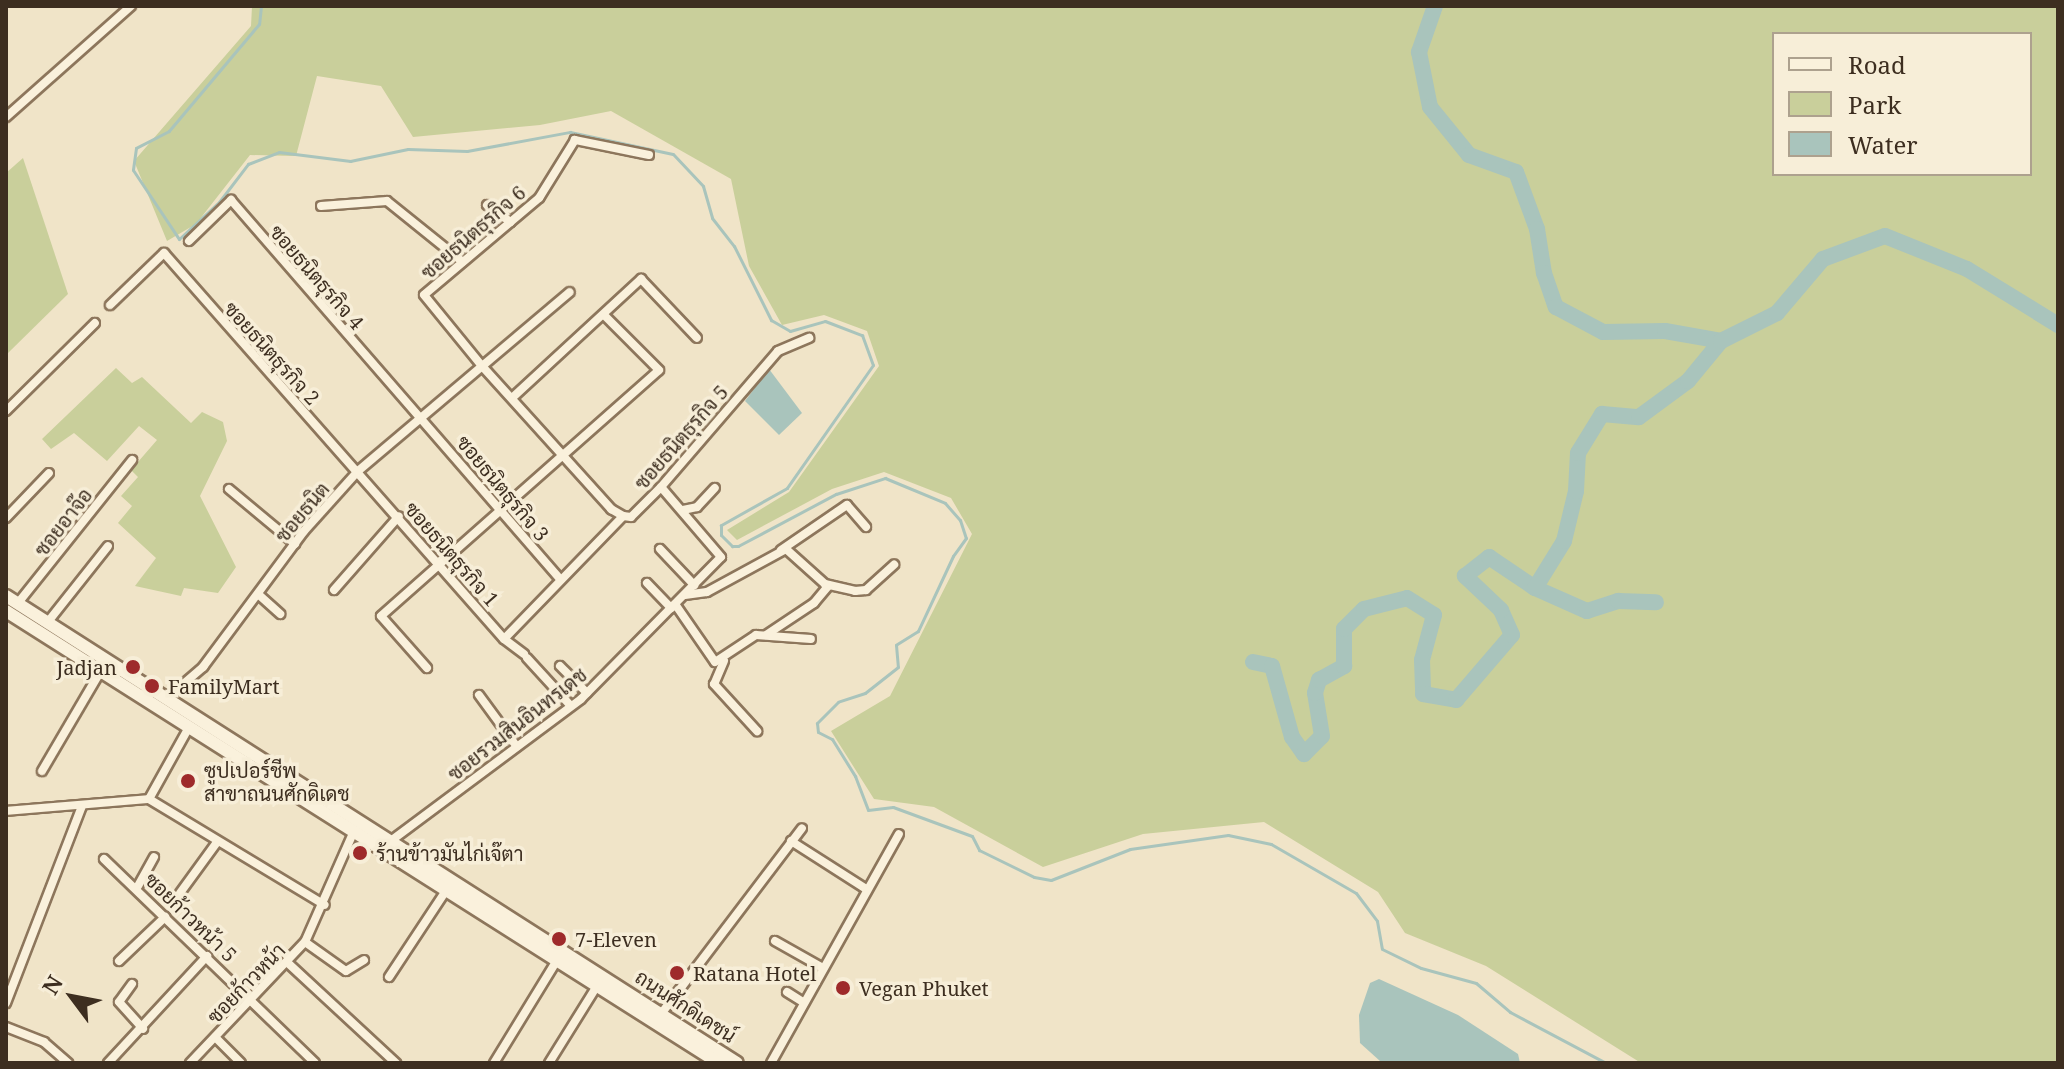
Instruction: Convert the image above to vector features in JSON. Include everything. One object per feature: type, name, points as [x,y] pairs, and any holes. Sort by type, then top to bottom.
[{"type":"main road","name":"ถนนศักดิเดชน์","points":[[6,596],[661,1014],[717,1063]]},
{"type":"main road","name":"ถนนศักดิเดชน์","points":[[6,611],[597,986],[737,1063]]},
{"type":"street","points":[[6,117],[131,6]]},
{"type":"street","name":"ซอยธนิตธุรกิจ 6","points":[[482,366],[424,295],[539,198],[575,140],[649,155]]},
{"type":"street","name":"ซอยธนิตธุรกิจ 4","points":[[189,241],[231,200],[305,291],[422,416]]},
{"type":"street","points":[[321,206],[387,201],[463,262]]},
{"type":"street","points":[[487,205],[510,222]]},
{"type":"street","name":"ซอยธนิตธุรกิจ 2","points":[[110,305],[164,253],[358,471]]},
{"type":"street","points":[[512,398],[641,279],[697,338]]},
{"type":"street","name":"ซอยธนิต","points":[[167,698],[203,667],[295,544],[358,471],[570,292]]},
{"type":"street","points":[[427,668],[381,616],[659,370],[604,315]]},
{"type":"street","points":[[6,411],[95,323]]},
{"type":"street","name":"ซอยธนิตธุรกิจ 5","points":[[504,639],[623,516],[631,517],[661,487],[778,351],[809,338]]},
{"type":"street","points":[[482,366],[623,516]]},
{"type":"street","name":"ซอยธนิตธุรกิจ 3","points":[[422,416],[561,580]]},
{"type":"street","name":"ซอยอาจ๊อ","points":[[18,603],[132,460]]},
{"type":"street","name":"ซอยธนิตธุรกิจ 1","points":[[358,471],[504,639],[526,656],[571,706]]},
{"type":"street","points":[[6,518],[49,473]]},
{"type":"street","points":[[661,487],[682,510],[697,507],[715,488]]},
{"type":"street","points":[[229,489],[295,544]]},
{"type":"street","points":[[685,595],[719,587],[847,505],[866,527]]},
{"type":"street","name":"ซอยรวมสินอินทรเดช","points":[[392,840],[587,693],[721,557],[682,510]]},
{"type":"street","points":[[334,590],[399,516]]},
{"type":"street","points":[[47,623],[108,546]]},
{"type":"street","points":[[660,549],[694,585]]},
{"type":"street","points":[[781,550],[790,551],[829,585],[866,590],[894,565]]},
{"type":"street","points":[[647,583],[673,606],[713,660],[727,656],[756,635],[811,639]]},
{"type":"street","points":[[766,635],[814,603],[829,585]]},
{"type":"street","points":[[258,594],[280,614]]},
{"type":"street","points":[[727,656],[714,684],[757,731]]},
{"type":"street","points":[[560,666],[587,693]]},
{"type":"street","points":[[42,771],[100,672]]},
{"type":"street","points":[[479,695],[517,747]]},
{"type":"street","points":[[149,799],[189,727]]},
{"type":"street","points":[[6,811],[149,799],[325,905]]},
{"type":"street","points":[[6,1003],[82,806]]},
{"type":"street","points":[[661,1014],[802,828]]},
{"type":"street","name":"ซอยก้าวหน้า","points":[[190,1063],[289,964],[305,942],[325,905],[354,831]]},
{"type":"street","points":[[771,1063],[821,967],[899,834]]},
{"type":"street","points":[[791,841],[866,889]]},
{"type":"street","points":[[180,893],[217,842]]},
{"type":"street","points":[[138,886],[154,857]]},
{"type":"street","name":"ซอยก้าวหน้า 5","points":[[104,859],[138,886],[165,917],[255,999],[315,1063]]},
{"type":"street","points":[[389,977],[447,889]]},
{"type":"street","points":[[119,961],[165,917]]},
{"type":"street","points":[[775,941],[821,967]]},
{"type":"street","points":[[305,942],[346,971],[364,960]]},
{"type":"street","points":[[108,1063],[143,1029],[207,956]]},
{"type":"street","points":[[494,1063],[557,960]]},
{"type":"street","points":[[289,964],[396,1063]]},
{"type":"street","points":[[132,984],[119,1002],[143,1029]]},
{"type":"street","points":[[549,1063],[597,986]]},
{"type":"street","points":[[787,992],[803,1002]]},
{"type":"street","points":[[6,1027],[44,1042],[65,1062]]},
{"type":"street","points":[[216,1038],[241,1063]]},
{"type":"green space","points":[[252,6],[2058,6],[2058,1063],[1641,1063],[1486,966],[1405,933],[1378,892],[1264,822],[1143,834],[1043,867],[934,807],[874,799],[831,731],[890,696],[972,534],[951,498],[884,472],[832,489],[737,540],[727,530],[789,492],[879,366],[867,331],[824,315],[782,325],[749,266],[731,179],[611,111],[540,125],[413,137],[381,86],[317,76],[296,156],[250,155],[196,224],[167,241],[134,161],[251,26]]},
{"type":"green space","points":[[23,158],[68,294],[6,355],[6,173]]},
{"type":"green space","points":[[116,368],[132,383],[142,377],[191,423],[202,412],[223,422],[227,441],[200,496],[236,567],[218,593],[184,588],[181,596],[135,586],[156,558],[118,523],[132,506],[121,496],[138,477],[131,470],[157,440],[139,426],[107,461],[74,433],[51,449],[42,439]]},
{"type":"water","points":[[769,369],[802,413],[779,435],[745,401]]},
{"type":"water","points":[[1379,979],[1458,1015],[1518,1054],[1520,1063],[1380,1061],[1360,1043],[1359,1015],[1370,983]]},
{"type":"waterway","points":[[261,6],[259,24],[169,131],[136,148],[133,170],[179,239],[219,202],[248,164],[279,152],[350,161],[408,149],[467,151],[570,132],[673,154],[703,186],[712,218],[734,246],[771,320],[790,331],[825,321],[862,335],[873,365],[787,488],[721,525],[721,535],[732,546],[738,546],[836,494],[885,478],[945,503],[960,520],[966,538],[953,556],[918,631],[896,645],[898,667],[865,693],[838,702],[817,723],[818,732],[832,739],[855,776],[868,810],[893,807],[972,836],[979,850],[1034,877],[1051,880],[1130,849],[1228,835],[1271,844],[1356,893],[1377,921],[1382,949],[1421,968],[1476,983],[1510,1012],[1606,1063]]},
{"type":"waterway","points":[[1435,6],[1419,52],[1430,107],[1469,155],[1516,172],[1537,229],[1544,273],[1556,307],[1603,332],[1665,331],[1721,341]]},
{"type":"waterway","points":[[1253,662],[1272,666],[1292,737],[1304,754],[1322,736],[1315,693],[1319,680],[1344,666],[1344,629],[1364,609],[1407,598],[1434,615],[1422,660],[1423,694],[1456,700],[1512,635],[1501,610],[1465,576],[1489,557],[1535,588],[1564,541],[1576,491],[1578,453],[1602,414],[1639,417],[1688,381],[1721,341],[1777,313],[1823,259],[1885,236],[1967,269],[2058,325]]},
{"type":"waterway","points":[[1535,588],[1587,611],[1618,601],[1656,602]]},
{"type":"place","name":"Jadjan","points":[[133,667]]},
{"type":"place","name":"FamilyMart","points":[[152,686]]},
{"type":"place","name":"ซูปเปอร์ชีพ สาขาถนนศักดิเดช","points":[[188,781]]},
{"type":"place","name":"ร้านข้าวมันไก่เจ๊ตา","points":[[360,853]]},
{"type":"place","name":"7-Eleven","points":[[559,939]]},
{"type":"place","name":"Ratana Hotel","points":[[677,973]]},
{"type":"place","name":"Vegan Phuket","points":[[843,988]]}]
